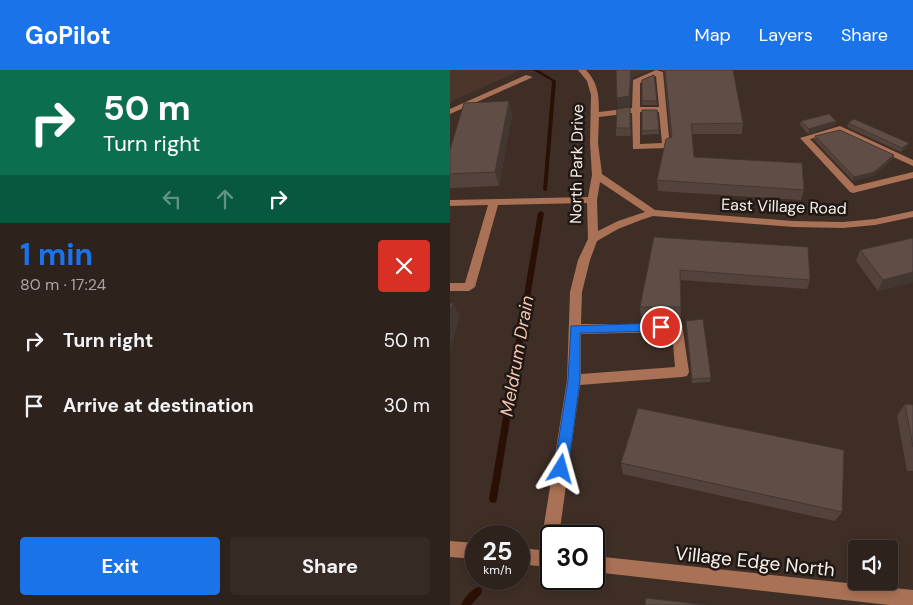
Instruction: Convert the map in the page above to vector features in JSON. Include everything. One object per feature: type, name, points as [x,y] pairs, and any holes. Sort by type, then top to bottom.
[{"type":"street","name":"North Park Drive","points":[[554,525],[574,380],[576,292],[584,260],[593,239],[592,200],[596,175],[594,87],[582,70]]},
{"type":"street","points":[[659,72],[667,146],[636,147],[636,110],[636,82],[659,72]]},
{"type":"street","points":[[450,112],[529,77]]},
{"type":"street","points":[[595,115],[663,109]]},
{"type":"street","points":[[913,163],[840,129],[804,138],[853,190],[913,175]]},
{"type":"street","name":"East Village Road","points":[[596,175],[653,213]]},
{"type":"street","points":[[451,206],[592,200]]},
{"type":"street","points":[[450,288],[469,287],[494,203]]},
{"type":"street","name":"East Village Road","points":[[593,239],[605,230],[627,220],[653,213],[794,224],[843,225],[875,222],[913,214]]},
{"type":"street","points":[[574,380],[682,372],[678,327],[575,329]]},
{"type":"street","points":[[450,548],[465,550]]},
{"type":"street","name":"Village Edge North","points":[[605,565],[913,599]]},
{"type":"shaded area","points":[[450,70],[521,70],[450,102]]},
{"type":"building","points":[[616,70],[631,70],[629,96],[617,98]]},
{"type":"building","points":[[665,70],[733,70],[743,123],[691,124],[694,157],[802,163],[804,190],[657,180],[666,139],[672,137]]},
{"type":"building","points":[[654,75],[657,101],[642,101],[642,80]]},
{"type":"building","points":[[509,101],[495,172],[450,174],[450,150],[464,103]]},
{"type":"building","points":[[630,107],[630,128],[616,128],[617,109]]},
{"type":"building","points":[[642,110],[657,110],[659,130],[642,131]]},
{"type":"building","points":[[829,114],[836,121],[809,129],[801,121]]},
{"type":"building","points":[[854,119],[909,143],[902,148],[848,123]]},
{"type":"building","points":[[840,130],[894,155],[874,172],[854,177],[815,136]]},
{"type":"building","points":[[654,237],[808,247],[810,280],[680,270],[681,307],[640,307]]},
{"type":"building","points":[[913,238],[913,272],[883,280],[860,250]]},
{"type":"building","points":[[703,319],[711,378],[692,379],[686,321]]},
{"type":"building","points":[[905,404],[913,405],[913,447]]},
{"type":"building","points":[[638,408],[844,450],[842,512],[621,463]]},
{"type":"building","points":[[646,598],[706,605],[645,605]]},
{"type":"waterway","name":"Meldrum Drain","points":[[535,70],[554,81],[545,190]]},
{"type":"waterway","name":"Meldrum Drain","points":[[493,499],[541,213]]},
{"type":"waterway","name":"Meldrum Drain","points":[[465,605],[478,591]]},
{"type":"route","points":[[561,469],[574,380],[575,329],[661,327]]}]
